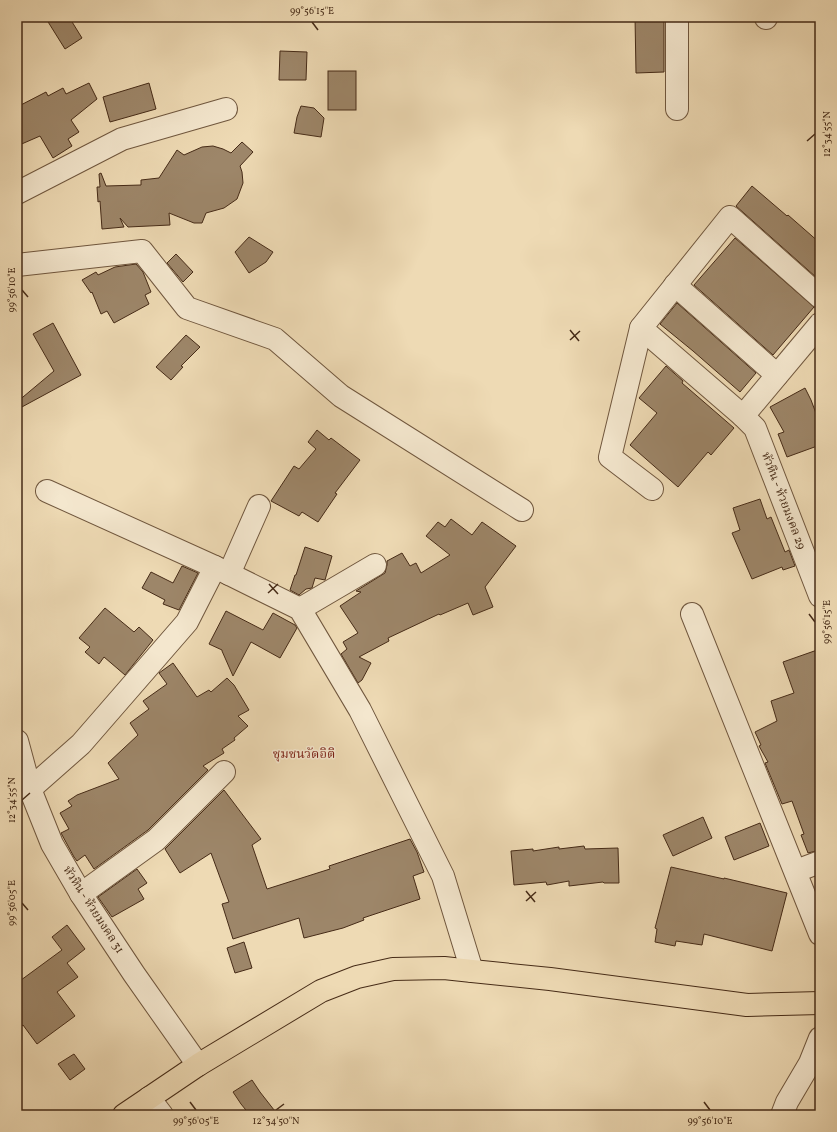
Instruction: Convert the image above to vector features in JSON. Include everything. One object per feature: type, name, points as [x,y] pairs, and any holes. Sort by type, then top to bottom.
[{"type":"main road","points":[[124,1115],[198,1065],[321,991],[357,977],[393,969],[444,968],[550,979],[747,1005],[820,1003]]},
{"type":"street","points":[[677,109],[678,17]]},
{"type":"street","points":[[17,194],[122,139],[226,109]]},
{"type":"street","points":[[652,489],[610,457],[641,328],[730,217],[820,297]]},
{"type":"street","points":[[17,265],[142,251],[187,308],[276,339],[341,396],[522,510]]},
{"type":"street","points":[[675,285],[777,376]]},
{"type":"street","points":[[641,328],[749,422],[777,376],[820,324]]},
{"type":"street","name":"หัวหิน - ห้วยมงคล 29","points":[[749,422],[815,568],[820,596]]},
{"type":"street","points":[[47,490],[300,609],[360,710],[443,876],[472,971]]},
{"type":"street","points":[[30,789],[81,744],[188,622],[222,571],[259,506]]},
{"type":"street","points":[[300,609],[375,566]]},
{"type":"street","points":[[692,614],[820,934]]},
{"type":"street","name":"หัวหิน - ห้วยมงคล 31","points":[[17,740],[30,789],[52,844],[81,894],[134,974],[198,1065]]},
{"type":"street","points":[[81,894],[156,840],[224,772]]},
{"type":"street","points":[[796,871],[820,862]]},
{"type":"street","points":[[782,1115],[787,1102],[810,1063],[820,1038]]},
{"type":"street","points":[[149,1098],[162,1115]]},
{"type":"building","points":[[45,17],[69,17],[82,38],[65,49]]},
{"type":"building","points":[[635,17],[664,17],[664,72],[636,73]]},
{"type":"building","points":[[280,51],[307,52],[306,80],[279,80]]},
{"type":"building","points":[[328,71],[356,71],[356,110],[328,110]]},
{"type":"building","points":[[89,83],[97,99],[71,120],[79,132],[68,139],[72,146],[53,158],[40,136],[17,146],[17,107],[46,92],[48,96],[63,88],[66,94]]},
{"type":"building","points":[[149,83],[156,109],[110,122],[103,97]]},
{"type":"building","points":[[301,106],[314,108],[324,118],[321,137],[294,133]]},
{"type":"building","points":[[242,142],[253,152],[240,166],[243,183],[237,199],[224,208],[206,213],[202,223],[194,223],[169,213],[170,225],[128,227],[120,218],[124,227],[102,229],[100,201],[98,202],[97,187],[100,187],[99,174],[101,173],[106,186],[141,185],[141,180],[159,178],[177,150],[184,155],[202,147],[213,146],[231,153]]},
{"type":"building","points":[[752,186],[820,243],[820,275],[817,278],[736,206]]},
{"type":"building","points":[[249,237],[273,252],[266,262],[249,273],[235,252]]},
{"type":"building","points":[[735,238],[814,307],[773,355],[694,285]]},
{"type":"building","points":[[176,254],[193,272],[183,282],[167,263]]},
{"type":"building","points":[[136,264],[143,272],[151,292],[145,295],[149,304],[114,323],[107,311],[101,314],[92,292],[91,293],[82,280],[96,272],[98,275],[115,267]]},
{"type":"building","points":[[677,303],[756,373],[740,392],[660,324]]},
{"type":"building","points":[[53,323],[81,375],[20,408],[17,402],[54,371],[33,334]]},
{"type":"building","points":[[186,335],[200,347],[181,366],[183,367],[171,380],[156,367]]},
{"type":"building","points":[[666,366],[683,381],[682,383],[734,428],[711,455],[708,452],[678,487],[630,445],[657,413],[639,398]]},
{"type":"building","points":[[805,388],[820,424],[820,445],[787,457],[778,434],[784,432],[770,407]]},
{"type":"building","points":[[317,430],[329,440],[331,438],[360,460],[335,493],[337,494],[318,522],[302,512],[299,516],[271,501],[294,466],[299,469],[316,449],[308,442]]},
{"type":"building","points":[[760,499],[767,519],[771,517],[785,552],[789,550],[795,566],[783,570],[782,567],[752,579],[732,533],[740,530],[733,508]]},
{"type":"building","points":[[451,519],[472,535],[482,522],[516,546],[485,587],[493,607],[473,615],[468,603],[440,615],[439,614],[388,638],[389,641],[359,657],[371,663],[362,680],[358,683],[341,654],[347,649],[343,642],[358,633],[340,606],[361,592],[356,591],[385,573],[387,561],[402,553],[410,566],[416,563],[421,573],[450,555],[426,536],[438,522],[445,527]]},
{"type":"building","points":[[305,547],[332,556],[325,580],[315,578],[312,588],[306,589],[299,595],[290,590]]},
{"type":"building","points":[[182,566],[198,573],[179,610],[163,604],[165,600],[142,588],[151,572],[173,583]]},
{"type":"building","points":[[105,608],[134,632],[139,627],[153,640],[125,675],[104,657],[99,664],[85,652],[90,647],[79,638]]},
{"type":"building","points":[[226,611],[263,630],[273,613],[295,625],[297,628],[280,658],[251,642],[233,676],[222,650],[209,644]]},
{"type":"building","points":[[820,649],[820,850],[808,853],[801,835],[804,834],[792,801],[782,804],[765,763],[768,762],[759,746],[761,745],[755,732],[777,721],[771,701],[794,693],[783,662]]},
{"type":"building","points":[[173,663],[197,697],[209,690],[211,692],[227,678],[234,685],[249,710],[238,716],[248,726],[234,738],[235,740],[222,749],[224,753],[203,766],[208,770],[148,830],[94,869],[85,855],[77,861],[74,857],[61,833],[69,829],[60,813],[72,806],[68,801],[77,795],[119,779],[108,763],[138,735],[130,723],[149,709],[143,701],[167,684],[159,673]]},
{"type":"building","points":[[224,790],[261,839],[252,845],[267,889],[330,869],[329,866],[410,839],[417,852],[424,872],[413,876],[420,899],[363,918],[364,920],[343,928],[304,938],[299,918],[233,939],[222,904],[229,902],[211,853],[180,873],[165,849]]},
{"type":"building","points":[[703,817],[712,838],[673,856],[663,835]]},
{"type":"building","points":[[760,823],[769,846],[734,860],[725,837]]},
{"type":"building","points":[[584,846],[585,849],[618,848],[619,883],[603,882],[569,886],[569,881],[547,885],[546,882],[514,885],[511,851],[533,849],[533,851],[559,847],[559,849]]},
{"type":"building","points":[[671,867],[787,893],[772,951],[704,934],[702,945],[676,941],[675,946],[655,942],[657,929],[655,928]]},
{"type":"building","points":[[137,869],[147,883],[138,889],[144,899],[112,917],[98,897]]},
{"type":"building","points":[[67,925],[85,949],[67,963],[78,977],[57,992],[75,1016],[37,1044],[23,1025],[17,1029],[17,983],[62,950],[52,937]]},
{"type":"building","points":[[244,942],[252,968],[235,973],[227,948]]},
{"type":"building","points":[[74,1054],[85,1069],[70,1080],[58,1064]]},
{"type":"building","points":[[252,1080],[278,1115],[250,1115],[241,1104],[233,1092]]},
{"type":"district","name":"ชุมชนวัดอิติ","points":[[304,755]]}]
